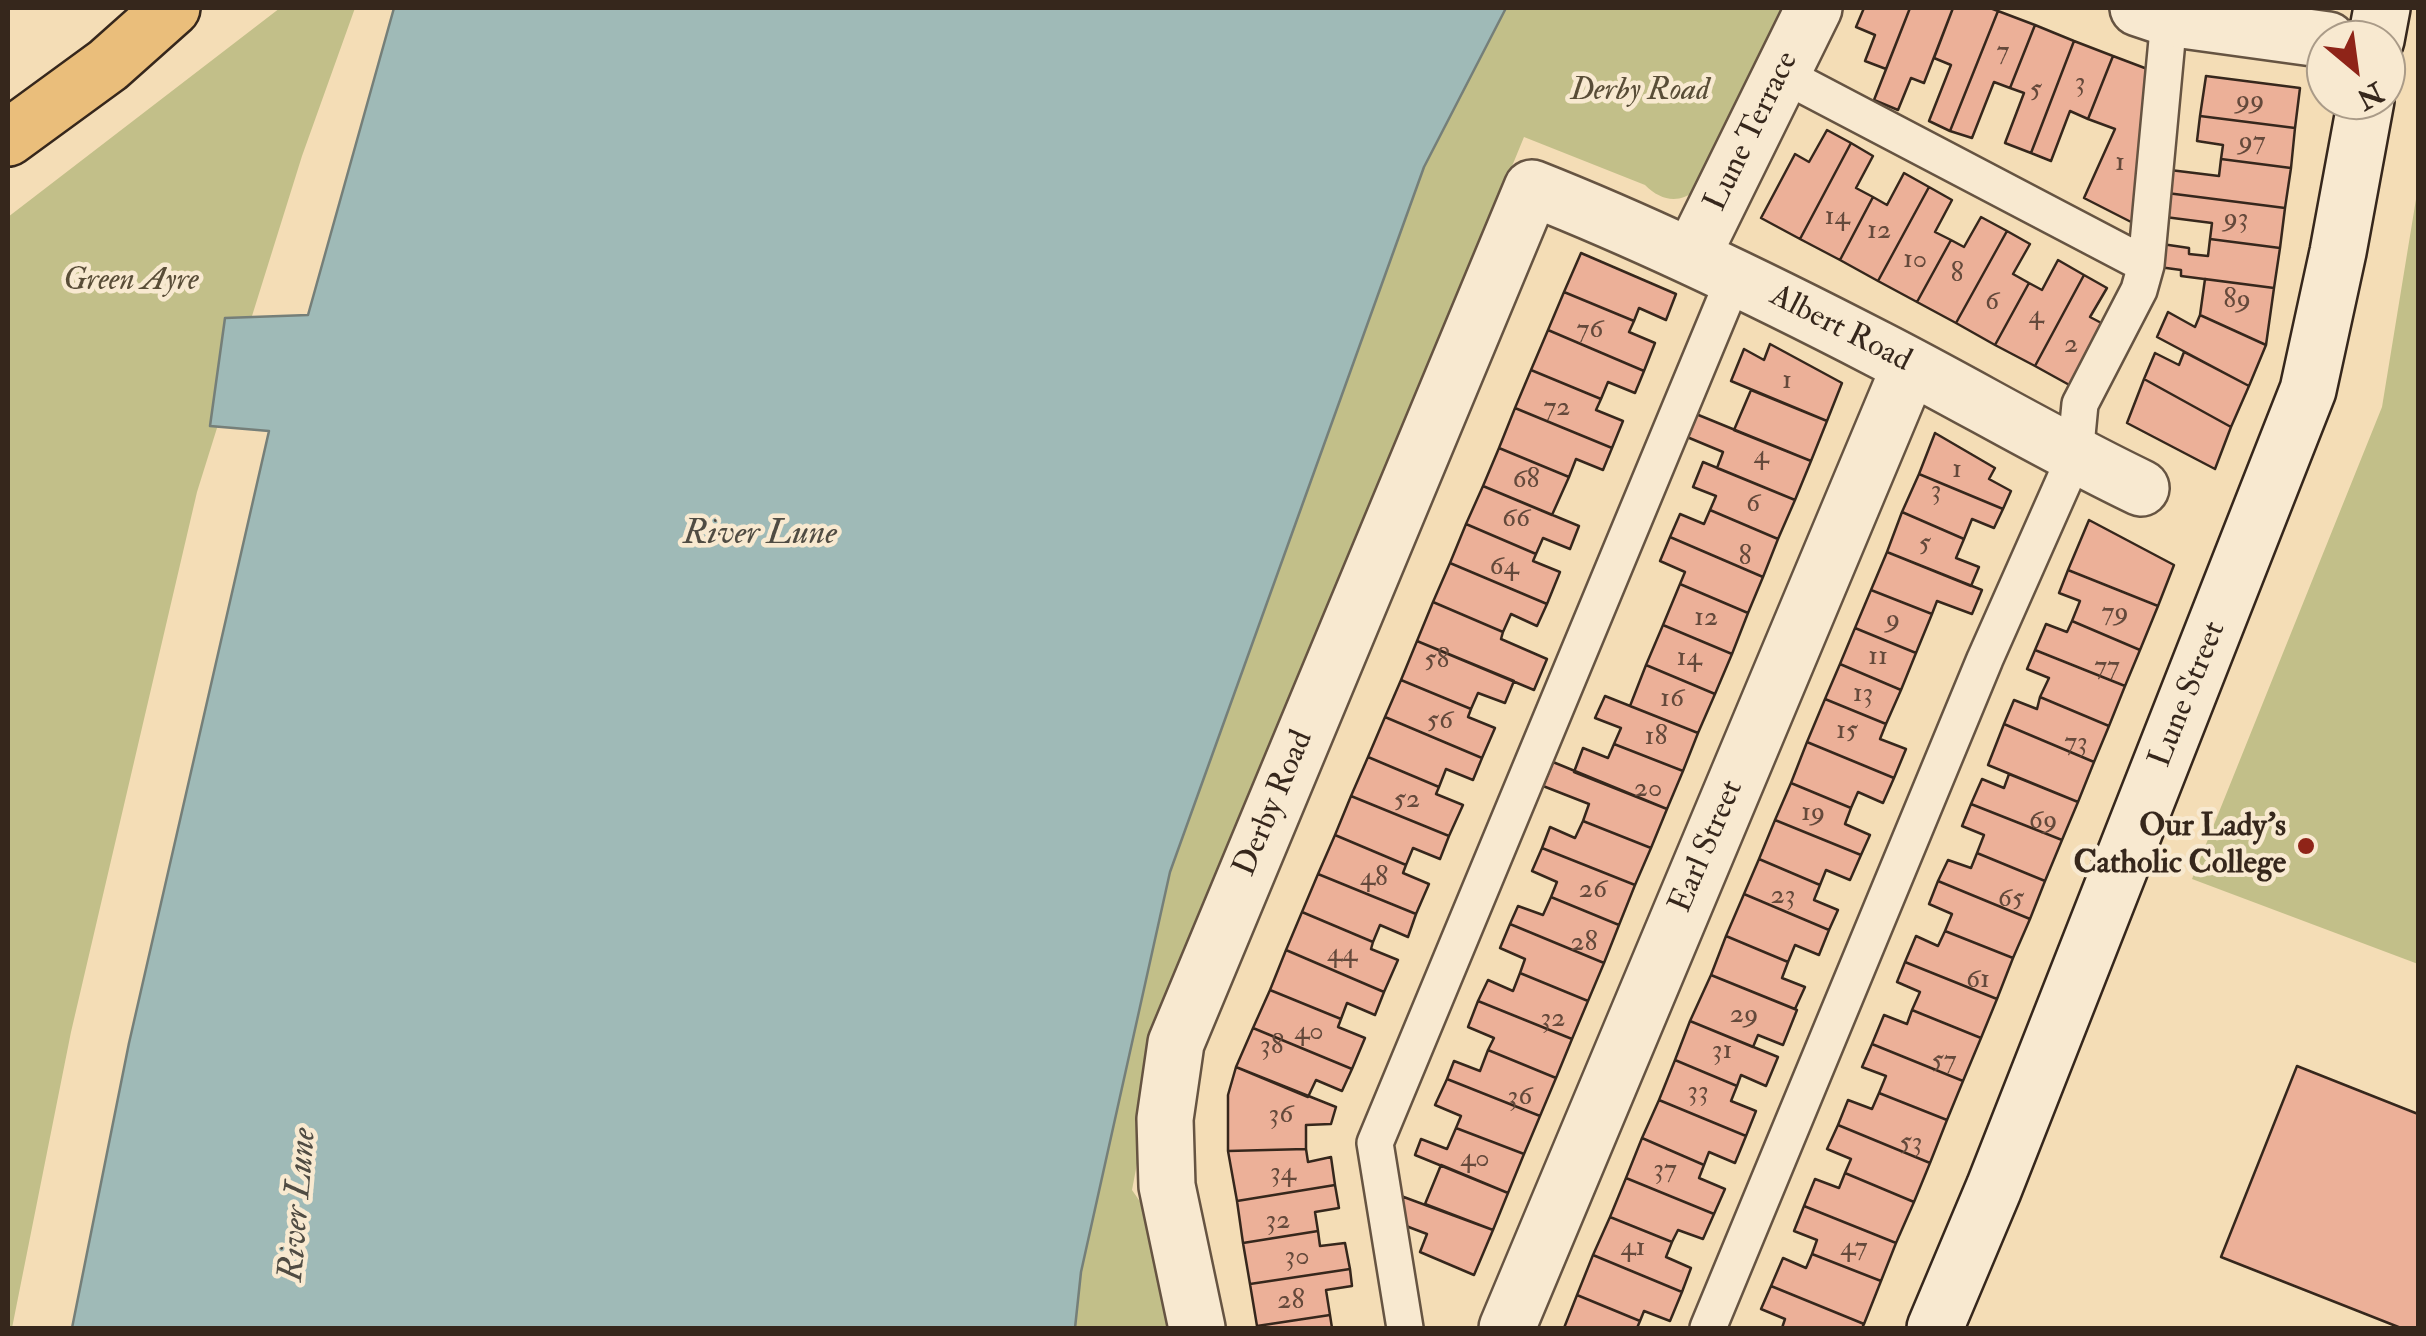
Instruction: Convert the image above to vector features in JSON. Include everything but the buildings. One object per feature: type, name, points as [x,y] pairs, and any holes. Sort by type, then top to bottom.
[{"type":"main road","points":[[8,138],[108,65],[172,8]]},
{"type":"street","name":"Lune Terrace","points":[[1714,266],[1782,74],[1814,8]]},
{"type":"street","points":[[2158,11],[2306,36]]},
{"type":"street","name":"Lune Street","points":[[1935,1328],[1994,1188],[2308,390],[2362,120]]},
{"type":"street","name":"Albert Road","points":[[1532,188],[1714,266],[2141,488]]},
{"type":"street","name":"Derby Road","points":[[1197,1328],[1167,1186],[1165,1119],[1176,1043],[1532,188]]},
{"type":"street","name":"Earl Street","points":[[1507,1328],[1910,366]]},
{"type":"lane","points":[[1708,1328],[1985,658],[2075,456],[2080,404],[2139,290],[2146,265],[2167,61],[2158,11]]},
{"type":"lane","points":[[1782,74],[2146,265]]},
{"type":"lane","points":[[1405,1328],[1375,1143],[1714,266]]},
{"type":"green space","name":"Green Ayre","points":[[280,8],[355,8],[302,156],[197,492],[71,1032],[12,1328],[8,1328],[8,217]]},
{"type":"green space","points":[[1506,8],[1791,8],[1696,190],[1690,194],[1677,199],[1657,195],[1645,185],[1524,137],[1307,666],[1156,1063],[1132,1190],[1152,1219],[1179,1328],[1075,1328],[1081,1272],[1170,872],[1424,167]]},
{"type":"green space","points":[[2418,187],[2418,964],[2192,879],[2382,407]]},
{"type":"water","name":"River Lune","points":[[394,8],[1506,8],[1424,167],[1170,872],[1081,1272],[1075,1328],[72,1328],[129,1043],[269,431],[210,426],[225,318],[308,315]]},
{"type":"place","name":"Our Lady's Catholic College","points":[[2306,846]]}]
